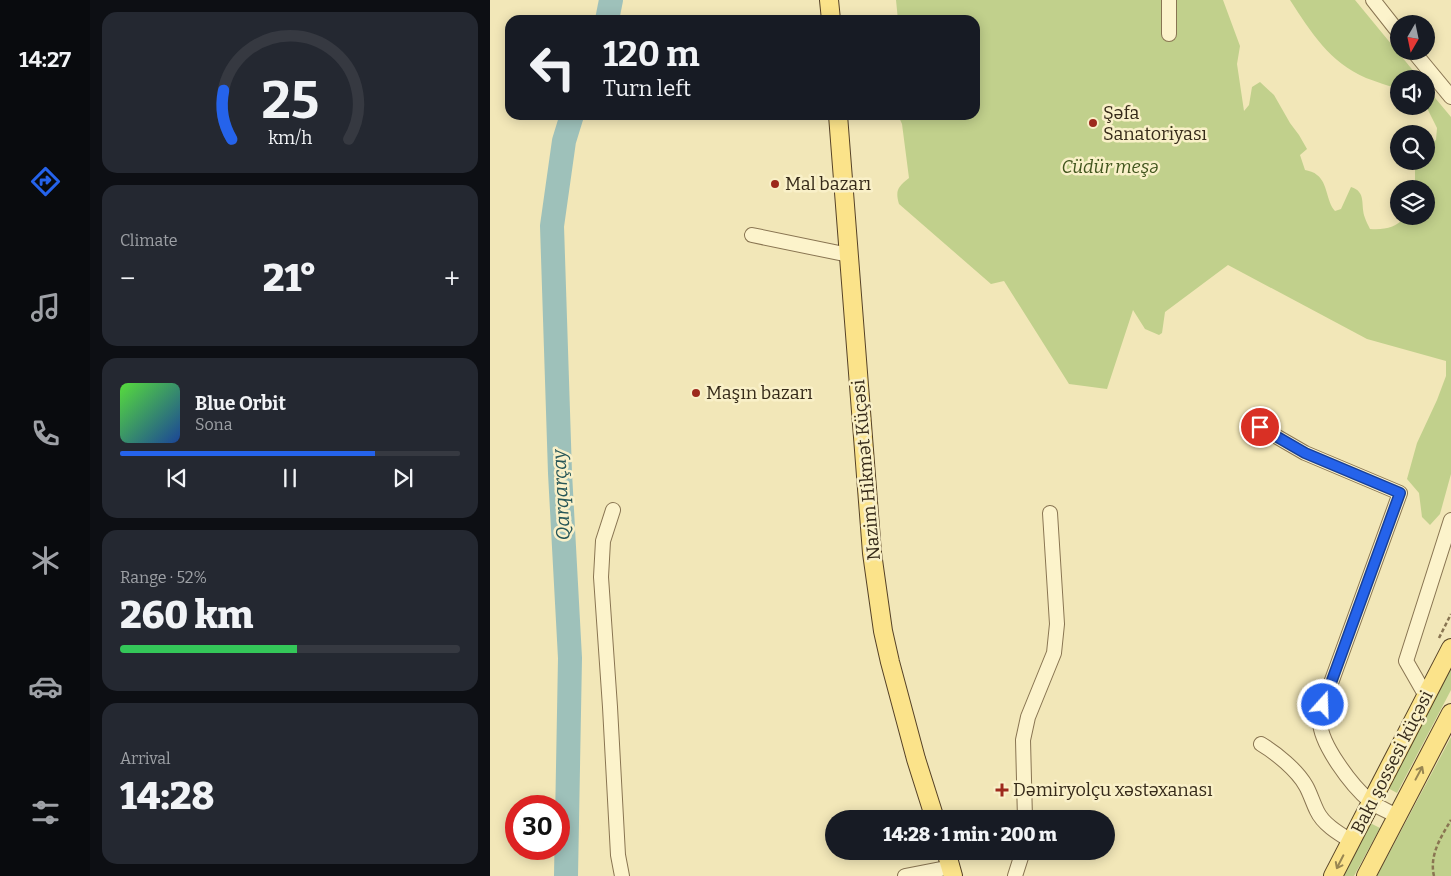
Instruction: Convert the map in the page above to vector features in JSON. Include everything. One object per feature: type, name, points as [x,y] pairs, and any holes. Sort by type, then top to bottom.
[{"type":"main road","points":[[830,0],[831,15]]},
{"type":"main road","name":"Nazim Hikmət Küçəsi","points":[[838,120],[872,553],[883,631],[916,759],[932,810]]},
{"type":"main road","name":"Bakı şossesi küçəsi","points":[[1332,876],[1451,648]]},
{"type":"main road","name":"Bakı şossesi küçəsi","points":[[1366,876],[1451,713]]},
{"type":"street","points":[[1169,0],[1169,34]]},
{"type":"street","points":[[1373,0],[1390,22]]},
{"type":"street","points":[[1420,60],[1451,98]]},
{"type":"street","points":[[752,236],[849,255]]},
{"type":"street","points":[[1260,427],[1305,453],[1400,493],[1323,705],[1320,720],[1323,735],[1344,773],[1371,802],[1397,816]]},
{"type":"street","points":[[613,510],[603,541],[601,577],[618,855],[622,876]]},
{"type":"street","points":[[1025,810],[1023,740],[1028,718],[1054,653],[1057,624],[1050,513]]},
{"type":"street","points":[[1426,696],[1406,661],[1451,520]]},
{"type":"street","points":[[1261,744],[1271,750],[1299,776],[1306,786],[1318,813],[1330,826],[1351,841]]},
{"type":"street","points":[[1015,876],[1020,860]]},
{"type":"street","points":[[905,876],[950,865]]},
{"type":"path","points":[[1434,876],[1432,869],[1436,846],[1451,820]]},
{"type":"green space","name":"Cüdür meşə","points":[[896,0],[1223,0],[1240,46],[1237,64],[1244,111],[1249,105],[1252,87],[1260,82],[1274,95],[1299,135],[1307,149],[1300,155],[1305,170],[1321,178],[1332,207],[1335,211],[1341,209],[1351,187],[1356,189],[1361,196],[1364,213],[1370,229],[1380,229],[1395,225],[1435,225],[1435,180],[1415,180],[1415,170],[1435,170],[1437,128],[1430,115],[1435,115],[1435,98],[1451,117],[1451,474],[1440,514],[1430,525],[1422,517],[1419,493],[1407,479],[1417,443],[1446,376],[1446,361],[1367,339],[1228,265],[1165,312],[1162,333],[1159,335],[1145,329],[1133,310],[1107,389],[1069,384],[1004,281],[991,284],[899,204],[898,189],[909,178],[900,120],[980,120],[980,15],[898,15]]},
{"type":"green space","points":[[1290,0],[1355,0],[1390,43],[1390,60],[1404,60],[1413,70],[1390,70],[1390,87],[1366,78],[1341,64],[1331,55]]},
{"type":"green space","points":[[1451,663],[1451,690],[1397,793],[1386,787]]},
{"type":"green space","points":[[1451,737],[1451,876],[1377,876]]},
{"type":"green space","points":[[1370,823],[1380,828],[1354,876],[1342,876]]},
{"type":"waterway","name":"Qarqarçay","points":[[608,15],[611,0]]},
{"type":"waterway","name":"Qarqarçay","points":[[566,876],[570,658],[560,473],[552,226],[564,141],[570,120]]},
{"type":"place","name":"Şəfa Sanatoriyası","points":[[1093,123]]},
{"type":"place","name":"Mal bazarı","points":[[775,184]]},
{"type":"place","name":"Maşın bazarı","points":[[696,393]]},
{"type":"place","name":"Dəmiryolçu xəstəxanası","points":[[1002,790]]},
{"type":"route","points":[[1260,427],[1305,453],[1400,493],[1323,705]]}]
